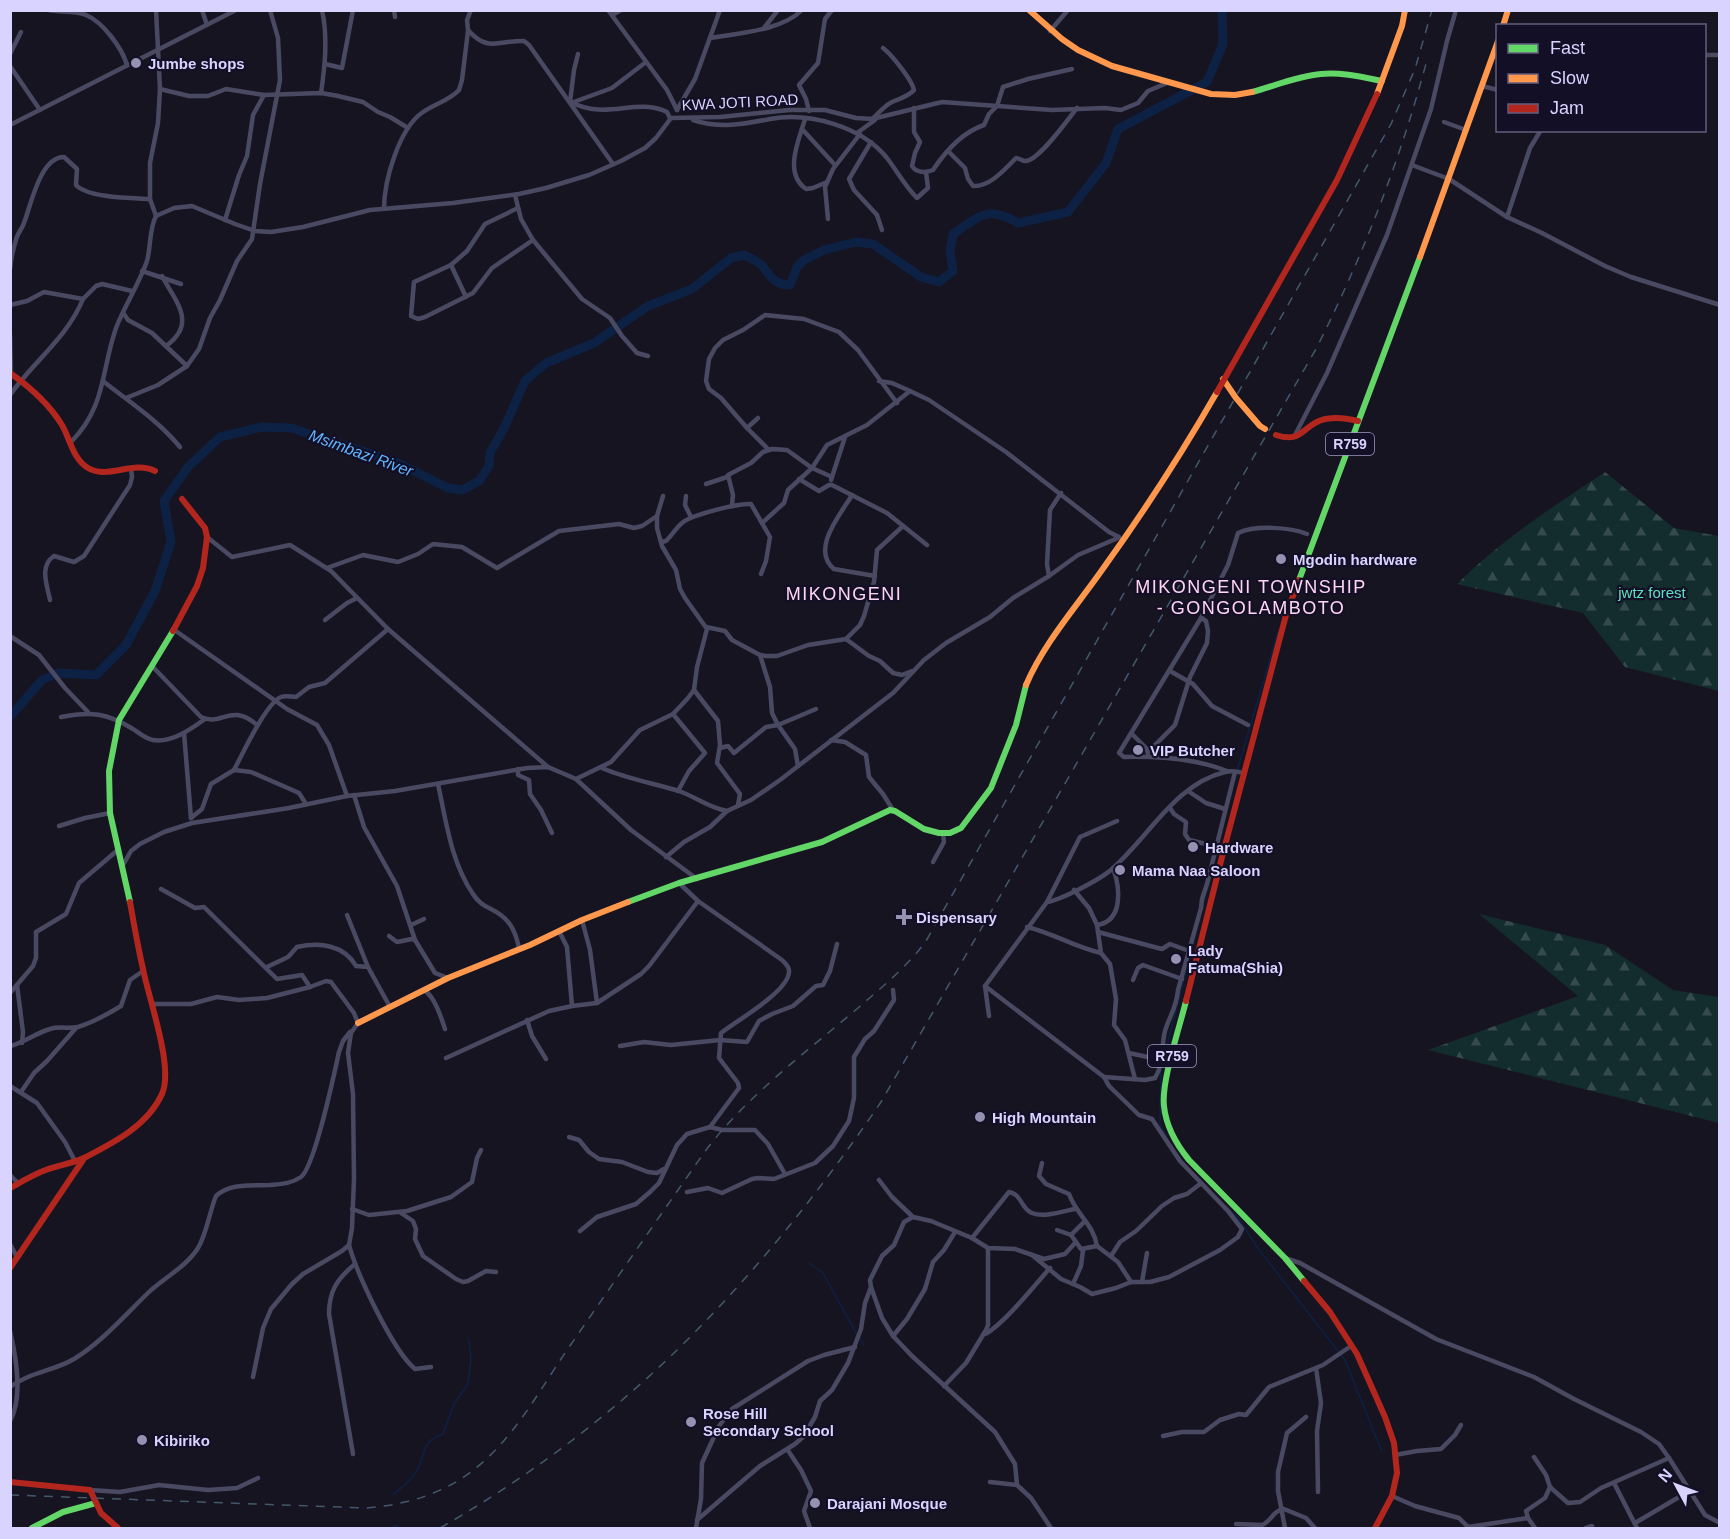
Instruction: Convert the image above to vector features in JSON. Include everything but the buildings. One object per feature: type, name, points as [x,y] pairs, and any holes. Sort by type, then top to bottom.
[{"type":"street","points":[[49,10],[89,17],[117,42],[127,65]]},
{"type":"street","points":[[71,442],[94,412],[116,331],[148,256],[156,216],[150,199],[150,169],[158,127],[160,89],[156,10]]},
{"type":"street","points":[[202,10],[207,25]]},
{"type":"street","points":[[10,125],[236,10]]},
{"type":"street","points":[[126,398],[158,384],[187,366],[199,349],[210,318],[237,261],[255,231],[260,184],[277,96],[280,55],[270,10]]},
{"type":"street","points":[[321,93],[325,64],[325,29],[322,10]]},
{"type":"street","points":[[325,64],[342,68],[353,10]]},
{"type":"street","points":[[394,10],[395,17]]},
{"type":"street","points":[[384,209],[393,158],[408,128],[422,112],[459,90],[468,30],[467,20],[471,10]]},
{"type":"street","points":[[621,10],[610,13],[667,90],[677,110]]},
{"type":"street","points":[[570,102],[596,111],[612,111],[638,106],[659,108],[667,111],[671,118],[695,79],[720,10]]},
{"type":"street","points":[[764,28],[778,10]]},
{"type":"street","points":[[710,38],[790,21],[802,10]]},
{"type":"street","points":[[809,111],[799,85],[818,63],[825,19],[832,10]]},
{"type":"street","points":[[1029,10],[1050,31],[1077,50],[1100,62],[1201,93],[1222,96],[1240,94],[1300,77],[1324,73],[1346,73],[1382,81]]},
{"type":"street","points":[[1050,31],[1068,10]]},
{"type":"street","points":[[831,740],[845,742],[866,754],[869,777],[892,810],[924,829],[943,834],[961,828],[990,788],[1016,725],[1025,686],[1035,663],[1189,441],[1337,180],[1374,103],[1406,10]]},
{"type":"street","points":[[1293,439],[1327,373],[1376,264],[1431,109],[1456,10]]},
{"type":"street","points":[[468,30],[474,37],[486,44],[518,41],[527,43],[613,164]]},
{"type":"street","points":[[10,54],[21,32]]},
{"type":"street","name":"R759","points":[[1375,1528],[1392,1496],[1397,1473],[1394,1443],[1357,1354],[1330,1312],[1285,1258],[1183,1153],[1170,1131],[1164,1106],[1166,1084],[1286,615],[1449,179],[1496,45]]},
{"type":"street","points":[[828,219],[824,194],[826,182],[835,165],[859,134],[890,103],[914,90],[912,83],[883,48]]},
{"type":"street","points":[[570,102],[578,54]]},
{"type":"street","points":[[570,102],[612,88],[646,62]]},
{"type":"street","points":[[10,66],[40,110]]},
{"type":"street","points":[[914,108],[914,132],[920,142],[912,166],[918,171],[926,172],[933,170],[948,151],[967,133],[984,124],[989,114],[997,106],[1001,91],[1007,84],[1072,69]]},
{"type":"street","name":"KWA JOTI ROAD","points":[[156,216],[174,208],[192,206],[255,231],[279,231],[370,210],[453,203],[515,195],[546,188],[589,175],[645,148],[660,134],[671,118],[789,110],[825,111],[856,118],[874,119],[942,102],[1052,110],[1105,108],[1121,110],[1138,103],[1148,91],[1170,83]]},
{"type":"street","points":[[1482,86],[1496,90]]},
{"type":"street","points":[[160,89],[189,96],[208,96],[226,89],[277,96],[321,93],[363,102],[408,128]]},
{"type":"street","points":[[225,220],[247,156],[253,115],[264,95]]},
{"type":"street","points":[[948,151],[965,168],[973,186],[982,185],[999,175],[1016,158],[1025,161],[1031,159],[1050,141],[1077,108]]},
{"type":"street","points":[[691,118],[701,122],[734,126],[781,118],[829,122],[859,134],[871,142],[917,198],[928,188],[926,172]]},
{"type":"street","points":[[805,120],[794,155],[799,182],[809,189],[826,182]]},
{"type":"street","points":[[1444,122],[1466,130]]},
{"type":"street","points":[[802,129],[835,165]]},
{"type":"street","points":[[1508,217],[1530,148],[1540,132]]},
{"type":"street","points":[[871,142],[849,179],[849,183],[877,215],[882,230]]},
{"type":"street","points":[[10,269],[16,240],[40,179],[47,167],[59,157],[64,157],[77,169],[76,185],[82,190],[115,197],[150,199]]},
{"type":"street","points":[[1412,165],[1449,179],[1508,217],[1605,266],[1631,277],[1719,305]]},
{"type":"street","points":[[515,195],[532,240],[582,299],[610,318],[637,353],[648,356]]},
{"type":"street","points":[[518,208],[485,224],[467,251],[451,265],[414,282],[411,316],[418,319],[425,317],[466,297],[477,289],[492,268],[532,240]]},
{"type":"street","points":[[451,265],[466,297]]},
{"type":"street","points":[[142,271],[181,284]]},
{"type":"street","points":[[162,276],[183,317],[179,332],[166,346]]},
{"type":"street","points":[[10,395],[68,328],[83,299],[96,286],[102,284],[132,291]]},
{"type":"street","points":[[10,305],[27,301],[44,292],[83,299]]},
{"type":"street","points":[[124,314],[128,320],[146,329],[187,366]]},
{"type":"street","points":[[768,450],[721,398],[709,389],[706,381],[709,359],[715,348],[723,340],[765,315],[804,319],[835,330],[850,341],[897,403]]},
{"type":"street","points":[[10,335],[11,373],[21,380],[61,424],[79,461],[92,470],[101,472],[141,465],[149,466],[155,471]]},
{"type":"street","points":[[1223,380],[1236,398],[1265,429]]},
{"type":"street","points":[[103,381],[167,432],[180,447]]},
{"type":"street","points":[[879,381],[892,383],[922,396],[949,413],[1006,452],[1109,532],[1121,537]]},
{"type":"street","points":[[762,523],[784,503],[788,490],[812,468],[827,445],[867,425],[910,391]]},
{"type":"street","points":[[747,428],[758,418]]},
{"type":"street","points":[[1276,435],[1293,439],[1320,420],[1346,418],[1358,421]]},
{"type":"street","points":[[799,479],[819,491],[829,485],[844,437]]},
{"type":"street","points":[[706,484],[728,477],[729,473],[768,450],[787,450],[812,468],[832,477]]},
{"type":"street","points":[[50,600],[45,570],[48,562],[54,556],[74,562],[84,556],[130,485],[131,468]]},
{"type":"street","points":[[728,477],[733,495],[732,505]]},
{"type":"street","points":[[829,485],[887,513],[927,545]]},
{"type":"street","points":[[1049,576],[1047,564],[1050,510],[1061,493]]},
{"type":"street","points":[[852,495],[827,537],[825,549],[827,557],[830,566],[834,569],[875,576]]},
{"type":"street","points":[[576,779],[602,768],[616,758],[632,736],[639,730],[673,714],[694,690],[697,667],[706,637],[706,627],[685,598],[680,589],[676,570],[664,552],[657,528],[657,516],[663,496]]},
{"type":"street","points":[[686,496],[685,505],[691,517]]},
{"type":"street","points":[[10,1268],[83,1160],[142,1123],[153,1110],[163,1092],[164,1061],[110,813],[109,771],[119,720],[197,586],[202,568],[207,537],[205,528],[182,499]]},
{"type":"street","points":[[661,542],[667,540],[679,525],[691,517],[732,505],[751,504],[770,537],[761,574]]},
{"type":"street","points":[[327,568],[363,555],[398,562],[418,554],[433,544],[462,547],[497,568],[559,531],[619,524],[634,528],[642,526],[657,516]]},
{"type":"street","points":[[706,627],[725,631],[732,640],[760,655],[777,656],[808,645],[846,639],[860,625],[864,616],[875,576],[877,550],[903,526]]},
{"type":"street","points":[[1244,773],[1227,771],[1194,761],[1148,754],[1124,757],[1119,755],[1202,618],[1228,565],[1238,533],[1247,530],[1294,529],[1306,534]]},
{"type":"street","points":[[207,537],[232,556],[290,545],[327,568],[388,628],[548,767],[576,779],[631,830],[697,879]]},
{"type":"street","points":[[666,857],[684,842],[710,827],[727,811],[751,800],[798,766],[893,693],[946,643],[983,621],[1078,555],[1121,537]]},
{"type":"street","points":[[325,620],[357,598]]},
{"type":"street","points":[[1148,754],[1175,724],[1189,681],[1208,638],[1206,621],[1202,618]]},
{"type":"street","points":[[192,821],[202,809],[211,784],[234,770],[257,725],[276,702],[283,696],[300,696],[309,687],[325,683],[388,628]]},
{"type":"street","points":[[173,629],[276,702],[320,729],[329,745],[347,796]]},
{"type":"street","points":[[10,636],[39,655],[88,712]]},
{"type":"street","points":[[846,639],[873,659],[880,661],[896,675],[906,674],[917,668]]},
{"type":"street","points":[[760,655],[770,687],[772,713],[791,741],[797,754],[798,766]]},
{"type":"street","points":[[152,666],[205,720]]},
{"type":"street","points":[[1170,670],[1189,681],[1212,706],[1248,725]]},
{"type":"street","points":[[694,690],[718,721],[720,748],[717,763],[740,794],[738,806]]},
{"type":"street","points":[[720,748],[728,746],[734,753],[766,727],[778,725],[816,709]]},
{"type":"street","points":[[61,717],[88,712],[101,714],[119,720],[151,740],[184,733],[205,720],[240,714],[257,725]]},
{"type":"street","points":[[673,714],[705,753],[689,771],[678,791]]},
{"type":"street","points":[[184,733],[192,821]]},
{"type":"street","points":[[1131,733],[1148,754]]},
{"type":"street","points":[[123,866],[131,851],[140,843],[192,821],[347,796],[395,791],[518,769],[548,767]]},
{"type":"street","points":[[602,768],[620,776],[678,791],[717,810],[727,811]]},
{"type":"street","points":[[518,769],[518,775],[529,780],[528,791],[542,810],[552,833]]},
{"type":"street","points":[[234,770],[251,772],[290,789],[303,797],[306,804]]},
{"type":"street","points":[[1047,902],[1099,879],[1113,868],[1196,784],[1227,771]]},
{"type":"street","points":[[1104,1077],[1155,1078],[1164,1054],[1163,1042],[1166,1028],[1175,1011],[1178,990],[1235,772]]},
{"type":"street","points":[[438,784],[459,870],[480,903],[509,921],[515,932],[519,948]]},
{"type":"street","points":[[1188,791],[1206,803],[1225,809]]},
{"type":"street","points":[[354,795],[364,827],[397,886],[416,940],[435,973],[448,978]]},
{"type":"street","points":[[1170,808],[1174,814],[1186,822],[1185,834],[1189,840],[1215,846]]},
{"type":"street","points":[[10,1387],[18,1381],[63,1365],[81,1354],[112,1329],[150,1291],[189,1258],[198,1249],[216,1196],[223,1190],[236,1186],[290,1182],[302,1176],[313,1153],[343,1041],[356,1025],[448,978],[530,945],[582,920],[679,883],[822,842],[892,810]]},
{"type":"street","points":[[59,826],[110,813]]},
{"type":"street","points":[[989,1016],[985,986],[1047,902],[1080,837],[1117,820]]},
{"type":"street","points":[[933,862],[944,842],[943,834]]},
{"type":"street","points":[[10,993],[33,966],[36,958],[36,932],[66,914],[79,883],[119,849]]},
{"type":"street","points":[[1097,925],[1107,921],[1118,903],[1119,887],[1113,868]]},
{"type":"street","points":[[679,883],[698,901],[782,960],[790,973],[766,1002],[723,1031],[720,1040],[720,1062],[738,1083],[739,1088],[710,1127]]},
{"type":"street","points":[[162,888],[194,907],[204,906],[277,979],[302,975],[310,987]]},
{"type":"street","points":[[1074,890],[1089,908],[1097,925],[1101,953]]},
{"type":"street","points":[[446,1058],[549,1011],[597,1003],[641,974],[698,901]]},
{"type":"street","points":[[347,915],[368,967],[390,1007]]},
{"type":"street","points":[[411,925],[424,919]]},
{"type":"street","points":[[582,920],[590,950],[597,1003]]},
{"type":"street","points":[[1027,927],[1101,953],[1109,961],[1116,999],[1114,1025],[1124,1038],[1135,1079]]},
{"type":"street","points":[[559,931],[567,947],[572,1006]]},
{"type":"street","points":[[1098,932],[1162,949],[1170,944],[1189,951]]},
{"type":"street","points":[[389,936],[397,942],[416,940]]},
{"type":"street","points":[[620,1046],[644,1042],[671,1045],[720,1040],[747,1042],[759,1022],[793,1005],[816,986],[823,985],[830,971],[837,944]]},
{"type":"street","points":[[267,968],[288,957],[297,947],[323,945],[351,957],[356,966],[368,967]]},
{"type":"street","points":[[1133,980],[1138,968],[1143,966],[1182,979]]},
{"type":"street","points":[[21,1092],[34,1073],[76,1028],[122,1006],[130,980],[143,971]]},
{"type":"street","points":[[152,1004],[191,1004],[217,998],[257,999],[295,992],[326,981],[331,982],[354,1013],[356,1025],[348,1053],[353,1094],[352,1228],[349,1245],[355,1264],[373,1302],[403,1357],[415,1370],[431,1367]]},
{"type":"street","points":[[17,985],[23,1032],[22,1043]]},
{"type":"street","points":[[985,986],[1104,1077],[1110,1086],[1139,1114],[1152,1119],[1180,1161],[1242,1229],[1220,1250],[1179,1272],[1158,1281],[1131,1282],[1092,1294],[1061,1279],[1032,1255]]},
{"type":"street","points":[[423,990],[430,995],[445,1029]]},
{"type":"street","points":[[687,1192],[708,1188],[722,1193],[752,1179],[771,1180],[815,1163],[838,1139],[849,1120],[854,1098],[854,1057],[894,1000],[893,990]]},
{"type":"street","points":[[527,1020],[532,1036],[546,1059]]},
{"type":"street","points":[[10,1046],[22,1043],[49,1029],[62,1026],[76,1028]]},
{"type":"street","points":[[1129,1053],[1161,1060]]},
{"type":"street","points":[[10,1086],[34,1100],[41,1107],[75,1161]]},
{"type":"street","points":[[580,1231],[597,1216],[625,1208],[642,1199],[659,1183],[677,1146],[687,1134],[710,1127],[722,1130],[755,1130],[768,1144],[785,1174]]},
{"type":"street","points":[[1162,1136],[1170,1131]]},
{"type":"street","points":[[569,1137],[579,1140],[589,1152],[599,1159],[622,1162],[648,1172],[657,1173],[664,1169]]},
{"type":"street","points":[[352,1209],[369,1215],[412,1210],[451,1197],[468,1186],[475,1176],[477,1158],[481,1150]]},
{"type":"street","points":[[10,1188],[43,1171],[83,1160]]},
{"type":"street","points":[[1042,1163],[1039,1176],[1046,1184],[1066,1191],[1075,1209],[1094,1233],[1097,1246],[1118,1262],[1131,1282]]},
{"type":"street","points":[[10,1175],[18,1183]]},
{"type":"street","points":[[879,1180],[892,1197],[913,1217],[931,1221],[972,1238],[988,1248],[1015,1249],[1050,1259],[1065,1254],[1075,1243]]},
{"type":"street","points":[[1111,1256],[1120,1242],[1136,1231],[1162,1206],[1174,1198],[1187,1194],[1200,1184]]},
{"type":"street","points":[[972,1238],[1009,1192],[1017,1195],[1031,1213],[1038,1215],[1075,1209]]},
{"type":"street","points":[[398,1211],[413,1221],[416,1229],[415,1239],[423,1256],[456,1279],[463,1282],[486,1271],[496,1272]]},
{"type":"street","points":[[913,1217],[904,1222],[894,1245],[879,1262],[870,1280],[882,1318],[893,1336],[1003,1442],[1015,1464],[1017,1485]]},
{"type":"street","points":[[1071,1235],[1085,1221]]},
{"type":"street","points":[[1057,1230],[1071,1235],[1075,1243],[1083,1250]]},
{"type":"street","points":[[893,1336],[907,1319],[925,1289],[933,1262],[955,1232]]},
{"type":"street","points":[[10,1244],[17,1257]]},
{"type":"street","points":[[253,1377],[263,1328],[271,1309],[303,1274],[349,1245]]},
{"type":"street","points":[[1083,1250],[1097,1246]]},
{"type":"street","points":[[944,1386],[966,1363],[985,1334],[988,1325],[988,1248]]},
{"type":"street","points":[[1073,1284],[1081,1266],[1083,1250]]},
{"type":"street","points":[[1142,1282],[1147,1252]]},
{"type":"street","points":[[1285,1258],[1300,1263],[1436,1339],[1534,1377],[1641,1432],[1659,1444],[1691,1490],[1705,1515],[1719,1523]]},
{"type":"street","points":[[353,1454],[329,1314],[335,1283],[355,1264]]},
{"type":"street","points":[[985,1334],[1017,1305],[1050,1268]]},
{"type":"street","points":[[697,1520],[760,1466],[804,1437],[815,1417],[820,1401],[832,1390],[840,1378],[855,1347],[871,1287]]},
{"type":"street","points":[[10,1331],[18,1381],[10,1421]]},
{"type":"street","points":[[1163,1436],[1182,1432],[1204,1432],[1220,1420],[1235,1415],[1246,1415],[1269,1386],[1316,1368],[1351,1346]]},
{"type":"street","points":[[696,1528],[701,1499],[702,1463],[719,1426],[732,1409],[808,1361],[855,1347]]},
{"type":"street","points":[[1316,1368],[1321,1403],[1317,1431],[1318,1492]]},
{"type":"street","points":[[1285,1528],[1278,1491],[1278,1472],[1286,1436],[1306,1417]]},
{"type":"street","points":[[1395,1455],[1441,1449],[1461,1425]]},
{"type":"street","points":[[787,1449],[811,1491],[804,1512],[810,1528]]},
{"type":"street","points":[[1534,1457],[1546,1475],[1550,1487],[1564,1500],[1573,1504],[1601,1488],[1669,1458]]},
{"type":"street","points":[[10,1482],[120,1492],[159,1485],[208,1490],[237,1488],[258,1478]]},
{"type":"street","points":[[990,1482],[1017,1485],[1031,1498],[1051,1528]]},
{"type":"street","points":[[1614,1484],[1636,1526],[1691,1490]]},
{"type":"street","points":[[1535,1528],[1528,1518],[1527,1510],[1541,1502],[1550,1487]]},
{"type":"street","points":[[90,1490],[101,1513],[118,1528]]},
{"type":"street","points":[[1392,1496],[1415,1506],[1450,1514],[1459,1518],[1469,1528],[1528,1518]]},
{"type":"street","points":[[32,1528],[69,1508],[96,1503]]},
{"type":"street","points":[[1236,1524],[1262,1525],[1274,1512],[1281,1509],[1301,1515],[1315,1528]]},
{"type":"street","points":[[1586,1528],[1592,1526]]},
{"type":"green space","name":"jwtz forest","points":[[1605,472],[1674,528],[1719,536],[1719,691],[1625,667],[1583,613],[1457,584],[1510,538]]},
{"type":"green space","points":[[1479,914],[1605,945],[1673,990],[1719,997],[1719,1123],[1428,1050],[1578,996]]},
{"type":"waterway","name":"Msimbazi River","points":[[10,717],[42,680],[58,673],[96,675],[126,645],[155,591],[171,542],[164,501],[188,467],[220,437],[262,427],[291,428],[396,462],[448,488],[462,490],[479,481],[489,466],[490,453],[525,381],[546,363],[594,343],[648,306],[692,289],[731,258],[744,255],[760,264],[776,282],[790,285],[797,267],[804,260],[824,250],[856,242],[873,244],[921,277],[939,282],[953,271],[950,251],[953,234],[977,218],[991,214],[1018,223],[1068,212],[1106,163],[1118,129],[1207,82],[1223,44],[1222,10]]},
{"type":"waterway","points":[[1237,771],[1278,632]]},
{"type":"waterway","points":[[1204,902],[1206,892]]},
{"type":"waterway","points":[[1162,1065],[1195,936]]},
{"type":"waterway","points":[[1161,1070],[1160,1124],[1167,1138]]},
{"type":"waterway","points":[[1227,1207],[1239,1219],[1257,1247],[1345,1360],[1382,1452]]},
{"type":"waterway","points":[[809,1263],[823,1273],[856,1333]]},
{"type":"waterway","points":[[859,1337],[864,1346]]},
{"type":"waterway","points":[[394,1494],[415,1473],[430,1441],[443,1434],[454,1404],[468,1384],[471,1359],[469,1339]]},
{"type":"waterway","points":[[392,1528],[397,1525]]},
{"type":"railway","points":[[10,1495],[366,1508],[408,1501],[448,1486],[472,1471],[500,1446],[722,1130],[778,1075],[894,976],[926,941],[1391,124],[1415,69],[1432,10]]},
{"type":"railway","points":[[440,1528],[502,1490],[563,1447],[621,1401],[676,1351],[732,1293],[785,1231],[881,1102],[1316,349],[1365,243],[1379,207],[1405,135],[1427,60]]},
{"type":"traffic: fast","points":[[1252,92],[1321,74],[1344,74],[1382,81]]},
{"type":"traffic: fast","points":[[1299,580],[1420,257]]},
{"type":"traffic: fast","points":[[130,902],[110,813],[109,771],[119,720],[173,631]]},
{"type":"traffic: fast","points":[[628,902],[679,883],[822,842],[890,810],[924,829],[939,833],[950,833],[961,828],[991,788],[1016,725],[1026,685]]},
{"type":"traffic: fast","points":[[1186,1001],[1165,1083],[1164,1106],[1169,1128],[1189,1160],[1285,1258],[1304,1281]]},
{"type":"traffic: fast","points":[[32,1528],[63,1512],[96,1503]]},
{"type":"traffic: slow","points":[[1029,10],[1078,50],[1112,66],[1211,94],[1235,95],[1252,92]]},
{"type":"traffic: slow","points":[[1377,94],[1402,26],[1405,10]]},
{"type":"traffic: slow","points":[[1504,24],[1508,10]]},
{"type":"traffic: slow","points":[[1420,257],[1496,47]]},
{"type":"traffic: slow","points":[[1223,379],[1236,398],[1265,429]]},
{"type":"traffic: slow","points":[[1026,685],[1051,640],[1147,505],[1217,392]]},
{"type":"traffic: slow","points":[[358,1023],[448,978],[628,902]]},
{"type":"traffic: jam","points":[[1217,392],[1337,180],[1377,94]]},
{"type":"traffic: jam","points":[[10,373],[32,390],[51,410],[62,425],[75,454],[88,468],[104,472],[138,468],[155,471]]},
{"type":"traffic: jam","points":[[1276,435],[1295,436],[1313,424],[1328,418],[1358,421]]},
{"type":"traffic: jam","points":[[173,631],[197,586],[203,568],[207,537],[205,528],[182,499]]},
{"type":"traffic: jam","points":[[1186,1001],[1286,615],[1299,580]]},
{"type":"traffic: jam","points":[[10,1188],[48,1169],[81,1159],[119,1139],[148,1115],[162,1094],[165,1082],[163,1051],[141,961],[130,902]]},
{"type":"traffic: jam","points":[[10,1268],[83,1160]]},
{"type":"traffic: jam","points":[[1304,1281],[1330,1312],[1357,1354],[1394,1443],[1397,1473],[1392,1496],[1375,1528]]},
{"type":"traffic: jam","points":[[10,1482],[90,1490],[101,1513],[118,1528]]},
{"type":"place","name":"Jumbe shops","points":[[136,63]]},
{"type":"place","name":"Mgodin hardware","points":[[1281,559]]},
{"type":"place","name":"VIP Butcher","points":[[1138,750]]},
{"type":"place","name":"Hardware","points":[[1193,847]]},
{"type":"place","name":"Mama Naa Saloon","points":[[1120,870]]},
{"type":"place","name":"Dispensary","points":[[904,917]]},
{"type":"place","name":"Lady Fatuma(Shia)","points":[[1176,959]]},
{"type":"place","name":"High Mountain","points":[[980,1117]]},
{"type":"place","name":"Rose Hill Secondary School","points":[[691,1422]]},
{"type":"place","name":"Kibiriko","points":[[142,1440]]},
{"type":"place","name":"Darajani Mosque","points":[[815,1503]]},
{"type":"district","name":"MIKONGENI","points":[[844,594]]},
{"type":"district","name":"MIKONGENI TOWNSHIP - GONGOLAMBOTO","points":[[1251,597]]}]
